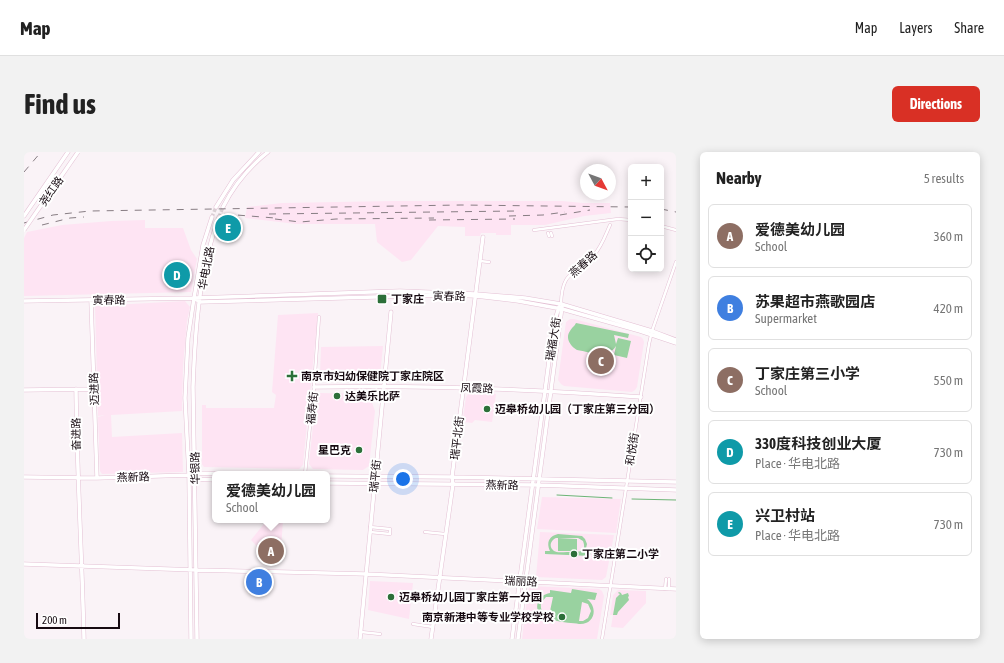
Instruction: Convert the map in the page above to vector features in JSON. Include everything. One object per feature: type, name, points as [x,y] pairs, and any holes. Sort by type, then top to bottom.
[{"type":"street","name":"尧红路","points":[[24,216],[68,152]]},
{"type":"street","name":"尧红路","points":[[24,230],[78,152]]},
{"type":"street","points":[[216,207],[233,180],[260,152]]},
{"type":"street","points":[[223,207],[228,196],[242,177],[268,152]]},
{"type":"street","name":"华电北路","points":[[194,298],[203,245],[212,217]]},
{"type":"street","name":"华电北路","points":[[200,297],[212,235],[219,217]]},
{"type":"street","points":[[534,230],[550,232],[618,219],[628,220]]},
{"type":"street","name":"燕春路","points":[[562,304],[562,294],[566,280],[571,273],[593,256],[601,246],[610,225]]},
{"type":"street","points":[[664,227],[676,230]]},
{"type":"street","name":"瑞平北街","points":[[431,639],[453,484],[452,477],[483,237]]},
{"type":"street","points":[[480,261],[489,262]]},
{"type":"street","name":"和悦街","points":[[602,639],[652,333],[676,262]]},
{"type":"street","name":"寅春路","points":[[24,301],[194,298],[400,291],[476,295],[525,298],[562,304],[676,340]]},
{"type":"street","name":"寅春路","points":[[200,302],[476,295],[560,309],[652,333],[676,343]]},
{"type":"street","name":"华银路","points":[[197,639],[194,388],[195,346],[200,297]]},
{"type":"street","points":[[194,298],[200,302]]},
{"type":"street","name":"华银路","points":[[191,639],[189,475],[185,398],[188,338],[194,298]]},
{"type":"street","name":"迈进路","points":[[91,300],[97,478]]},
{"type":"street","name":"瑞福大街","points":[[512,639],[521,581],[554,323],[562,304]]},
{"type":"street","name":"瑞福大街","points":[[518,639],[540,479],[560,309]]},
{"type":"street","name":"瑞平街","points":[[360,639],[391,312]]},
{"type":"street","name":"福寿街","points":[[305,471],[314,387],[319,317]]},
{"type":"street","name":"凤霞路","points":[[314,387],[385,386],[550,390],[641,397]]},
{"type":"street","points":[[24,390],[94,389]]},
{"type":"street","name":"奋进路","points":[[76,390],[84,639]]},
{"type":"street","name":"燕新路","points":[[24,476],[97,478],[212,473]]},
{"type":"street","points":[[189,475],[195,479],[212,480]]},
{"type":"street","name":"燕新路","points":[[330,476],[676,482]]},
{"type":"street","name":"燕新路","points":[[330,483],[539,485],[676,490]]},
{"type":"street","points":[[370,527],[390,529],[390,534],[370,532]]},
{"type":"street","points":[[425,532],[445,534]]},
{"type":"street","name":"瑞丽路","points":[[24,564],[366,574],[676,589]]},
{"type":"street","points":[[667,589],[668,579]]},
{"type":"street","points":[[412,624],[433,627]]},
{"type":"street","points":[[360,632],[380,634]]},
{"type":"shaded area","points":[[393,201],[562,201],[610,203],[611,213],[584,216],[545,225],[511,225],[511,235],[481,233],[480,236],[465,236],[465,227],[438,226],[411,260],[402,262],[377,242],[375,224],[296,224],[245,218],[247,207],[282,203]]},
{"type":"shaded area","points":[[145,220],[145,228],[183,228],[191,250],[197,259],[191,292],[24,296],[24,238],[27,232],[62,225]]},
{"type":"shaded area","points":[[185,301],[190,307],[187,321],[183,366],[182,411],[111,415],[112,437],[182,433],[183,472],[102,474],[100,471],[98,417],[105,415],[98,416],[95,306]]},
{"type":"shaded area","name":"南京市妇幼保健院丁家庄院区","points":[[318,313],[303,465],[299,469],[204,467],[201,463],[202,405],[206,405],[206,408],[274,408],[276,395],[272,392],[278,315]]},
{"type":"shaded area","points":[[570,319],[641,337],[643,339],[644,342],[637,387],[635,390],[632,392],[564,386],[561,384],[558,380],[566,322]]},
{"type":"shaded area","points":[[383,346],[380,376],[377,378],[323,378],[320,374],[321,347]]},
{"type":"shaded area","points":[[472,391],[496,394],[492,422],[475,420],[472,423],[465,422],[465,419],[463,418],[466,397]]},
{"type":"shaded area","points":[[320,393],[367,394],[371,400],[375,411],[369,466],[363,470],[313,469],[309,464],[316,397]]},
{"type":"shaded area","points":[[542,497],[621,499],[616,533],[537,529]]},
{"type":"shaded area","points":[[265,523],[283,523],[280,564],[273,563],[251,540]]},
{"type":"shaded area","name":"丁家庄第二小学","points":[[540,532],[614,535],[606,577],[602,580],[536,577]]},
{"type":"shaded area","name":"迈皋桥幼儿园丁家庄第一分园","points":[[370,581],[413,583],[409,619],[368,610]]},
{"type":"shaded area","name":"南京新港中等专业学校学校","points":[[530,586],[599,589],[602,591],[604,596],[597,639],[522,639],[528,590]]},
{"type":"shaded area","points":[[618,590],[646,591],[646,603],[623,628],[611,627],[613,615],[610,615],[613,595]]},
{"type":"green space","points":[[576,323],[629,334],[628,338],[614,335],[616,344],[618,338],[631,341],[627,358],[614,355],[616,346],[608,353],[603,354],[577,350],[574,348],[569,342],[568,336]]},
{"type":"green space","points":[[555,535],[582,536],[587,544],[585,553],[591,553],[590,556],[545,554],[545,551],[550,551],[548,543],[550,538]],"holes":[[[556,538],[578,538],[583,541],[584,545],[584,548],[580,551],[557,552],[551,548],[552,542]]]},
{"type":"green space","points":[[558,538],[577,539],[577,551],[558,551]]},
{"type":"green space","points":[[572,589],[597,593],[595,600],[587,599],[591,603],[594,611],[588,622],[579,624],[551,620],[540,614],[537,609],[538,602],[542,596],[550,593],[550,590],[571,593]],"holes":[[[546,597],[553,597],[549,616],[545,614],[541,608],[541,603]],[[582,602],[588,604],[591,611],[588,618],[583,621],[579,621]]]},
{"type":"green space","points":[[619,592],[622,595],[628,593],[629,600],[617,615],[613,615],[616,598],[620,594],[618,593]]},
{"type":"waterway","points":[[557,495],[612,498]]},
{"type":"waterway","points":[[632,499],[676,500]]},
{"type":"tunnel","points":[[212,217],[216,207]]},
{"type":"tunnel","points":[[219,217],[223,207]]},
{"type":"railway","points":[[24,172],[41,152]]},
{"type":"railway","points":[[24,223],[53,215],[90,211],[461,205],[628,207]]},
{"type":"railway","points":[[560,215],[590,210]]},
{"type":"railway","points":[[664,210],[676,212]]},
{"type":"railway","points":[[269,214],[517,211]]},
{"type":"railway","points":[[509,216],[543,215],[565,212]]},
{"type":"railway","points":[[224,214],[275,218]]},
{"type":"railway","points":[[42,225],[70,218],[84,217]]},
{"type":"railway","points":[[275,219],[300,222],[336,219],[434,218]]},
{"type":"railway","points":[[429,220],[515,219]]},
{"type":"place","name":"兴卫村站","points":[[228,228]]},
{"type":"place","name":"330度科技创业大厦","points":[[177,275]]},
{"type":"place","name":"丁家庄","points":[[382,299]]},
{"type":"place","name":"丁家庄第三小学","points":[[601,361]]},
{"type":"place","name":"南京市妇幼保健院丁家庄院区","points":[[292,376]]},
{"type":"place","name":"达美乐比萨","points":[[337,396]]},
{"type":"place","name":"迈皋桥幼儿园（丁家庄第三分园）","points":[[487,409]]},
{"type":"place","name":"星巴克","points":[[359,450]]},
{"type":"place","name":"爱德美幼儿园","points":[[271,551]]},
{"type":"place","name":"丁家庄第二小学","points":[[574,554]]},
{"type":"place","name":"苏果超市燕歌园店","points":[[259,582]]},
{"type":"place","name":"迈皋桥幼儿园丁家庄第一分园","points":[[391,597]]},
{"type":"place","name":"南京新港中等专业学校学校","points":[[562,617]]}]
